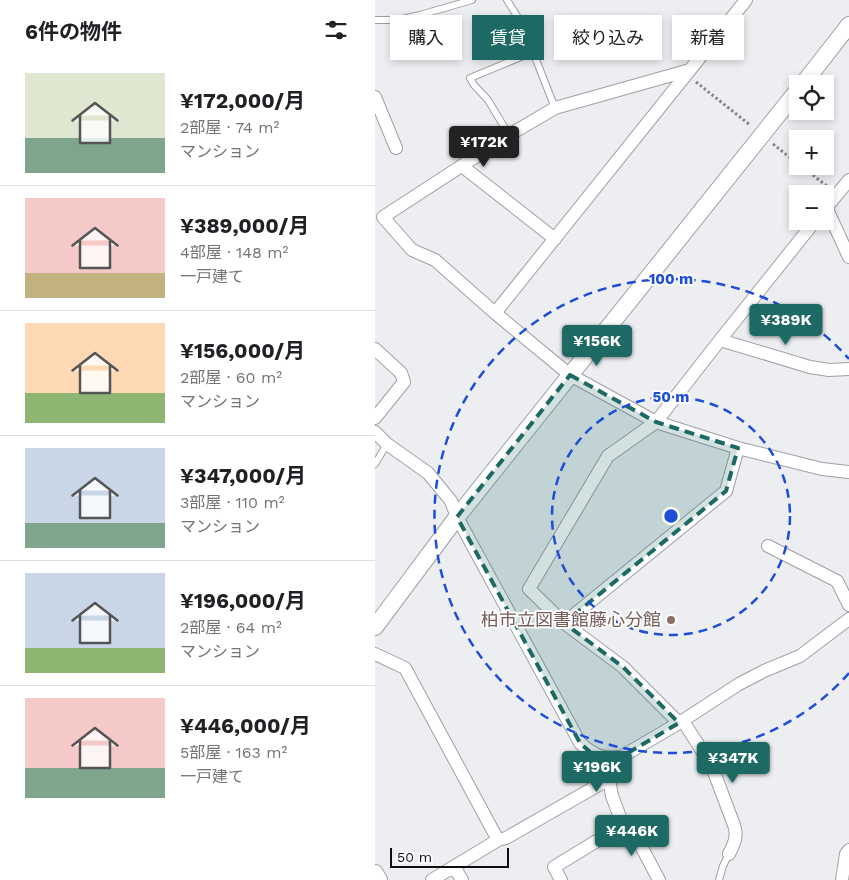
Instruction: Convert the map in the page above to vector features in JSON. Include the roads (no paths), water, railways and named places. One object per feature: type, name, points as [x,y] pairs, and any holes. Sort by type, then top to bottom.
[{"type":"street","points":[[495,313],[746,0]]},
{"type":"street","points":[[810,75],[849,25]]},
{"type":"street","points":[[689,72],[555,108],[509,135],[383,217],[412,250],[435,260],[570,375],[656,422],[738,448],[822,469],[849,472]]},
{"type":"street","points":[[375,98],[397,148]]},
{"type":"street","points":[[375,627],[457,517],[789,101]]},
{"type":"street","points":[[462,166],[555,239]]},
{"type":"street","points":[[834,198],[849,180]]},
{"type":"street","points":[[834,225],[849,257]]},
{"type":"street","points":[[729,854],[735,840],[736,830],[708,760],[681,722],[623,667],[564,623],[529,589],[608,456],[656,422],[808,230]]},
{"type":"street","points":[[720,340],[810,367],[829,370],[849,369]]},
{"type":"street","points":[[375,349],[401,373],[404,382],[375,418]]},
{"type":"street","points":[[375,432],[387,444],[429,473],[451,501],[457,517],[580,743],[589,752],[604,757],[621,757],[681,722],[739,684],[800,656],[849,619]]},
{"type":"street","points":[[564,623],[726,491],[738,448]]},
{"type":"street","points":[[768,546],[837,581],[849,605]]},
{"type":"street","points":[[375,654],[405,668],[499,840]]},
{"type":"street","points":[[612,758],[609,779],[612,796],[623,825],[641,846],[659,880]]},
{"type":"street","points":[[432,880],[499,840],[506,838],[609,779]]},
{"type":"street","points":[[561,880],[554,867],[623,825]]},
{"type":"street","points":[[842,880],[846,854],[849,850]]},
{"type":"street","points":[[454,867],[462,880]]},
{"type":"street","points":[[375,873],[379,880]]},
{"type":"lane","points":[[375,20],[398,20],[472,0]]},
{"type":"lane","points":[[507,0],[516,15]]},
{"type":"lane","points":[[509,135],[489,100],[474,85],[470,78],[514,60]]},
{"type":"lane","points":[[536,60],[555,108]]},
{"type":"lane","points":[[375,464],[387,444]]},
{"type":"lane","points":[[719,880],[729,854]]},
{"type":"place","name":"柏市立図書館藤心分館","points":[[671,620]]}]
